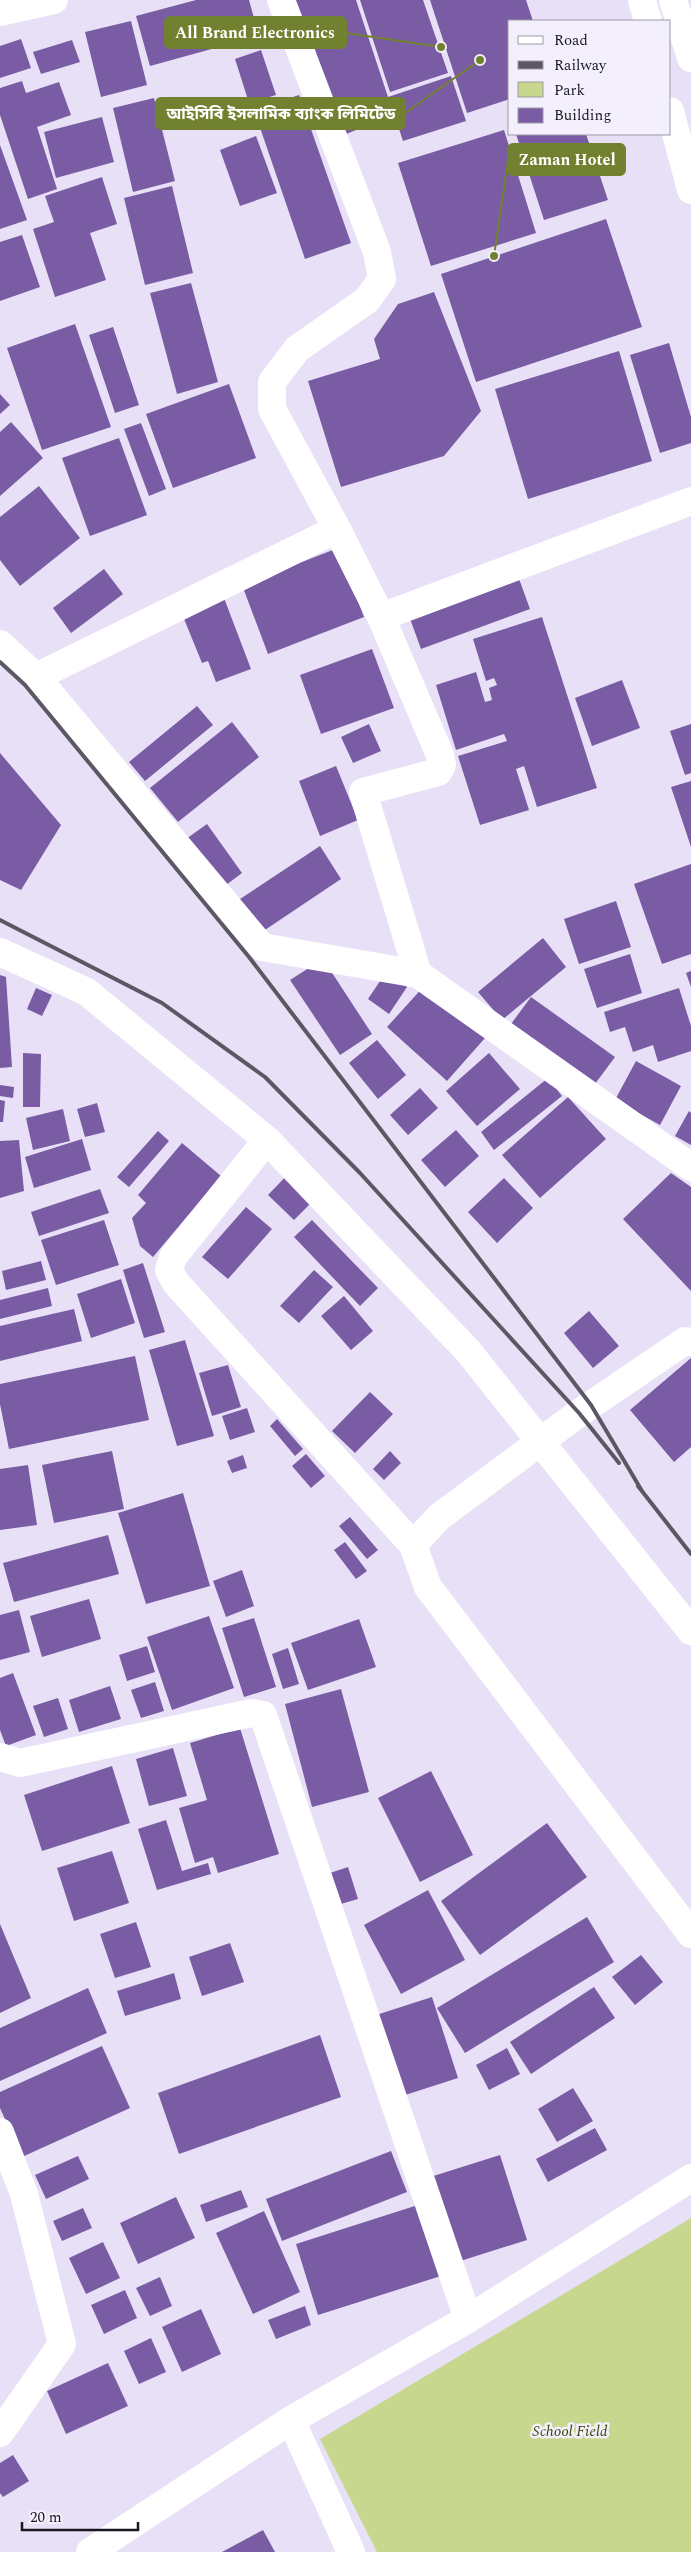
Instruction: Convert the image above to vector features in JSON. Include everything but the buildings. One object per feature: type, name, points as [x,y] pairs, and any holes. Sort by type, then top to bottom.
[{"type":"main road","points":[[0,12],[54,0]]},
{"type":"main road","points":[[281,0],[378,252],[382,279],[367,300],[297,348],[272,382],[272,409],[381,617],[440,755],[442,765],[438,772],[363,792],[418,974]]},
{"type":"main road","points":[[642,0],[648,20]]},
{"type":"main road","points":[[673,0],[691,58]]},
{"type":"main road","points":[[671,115],[691,190]]},
{"type":"main road","points":[[381,617],[691,501]]},
{"type":"main road","points":[[36,677],[336,529]]},
{"type":"main road","points":[[0,644],[36,677],[262,947],[418,974],[691,1167]]},
{"type":"main road","points":[[0,952],[87,992],[267,1140],[468,1351],[542,1441],[691,1631]]},
{"type":"main road","points":[[267,1140],[173,1257],[169,1270],[176,1283],[413,1545],[428,1587],[691,1934]]},
{"type":"main road","points":[[413,1545],[438,1517],[542,1441],[685,1341],[691,1342]]},
{"type":"main road","points":[[0,1757],[20,1763],[251,1713],[263,1714],[468,2318]]},
{"type":"main road","points":[[0,2132],[24,2194],[62,2344],[0,2433]]},
{"type":"main road","points":[[90,2552],[291,2420],[468,2318],[691,2178]]},
{"type":"main road","points":[[291,2420],[351,2552]]},
{"type":"green space","name":"School Field","points":[[691,2218],[691,2552],[377,2552],[320,2439]]},
{"type":"railway","points":[[0,662],[25,685],[249,957],[591,1405],[642,1491]]},
{"type":"railway","points":[[0,920],[162,1003],[265,1077],[360,1173],[579,1413],[619,1463]]},
{"type":"railway","points":[[638,1486],[691,1554]]},
{"type":"place","name":"All Brand Electronics","points":[[441,47]]},
{"type":"place","name":"আইসিবি ইসলামিক ব্যাংক লিমিটেড","points":[[480,60]]},
{"type":"place","name":"Zaman Hotel","points":[[494,256]]}]
